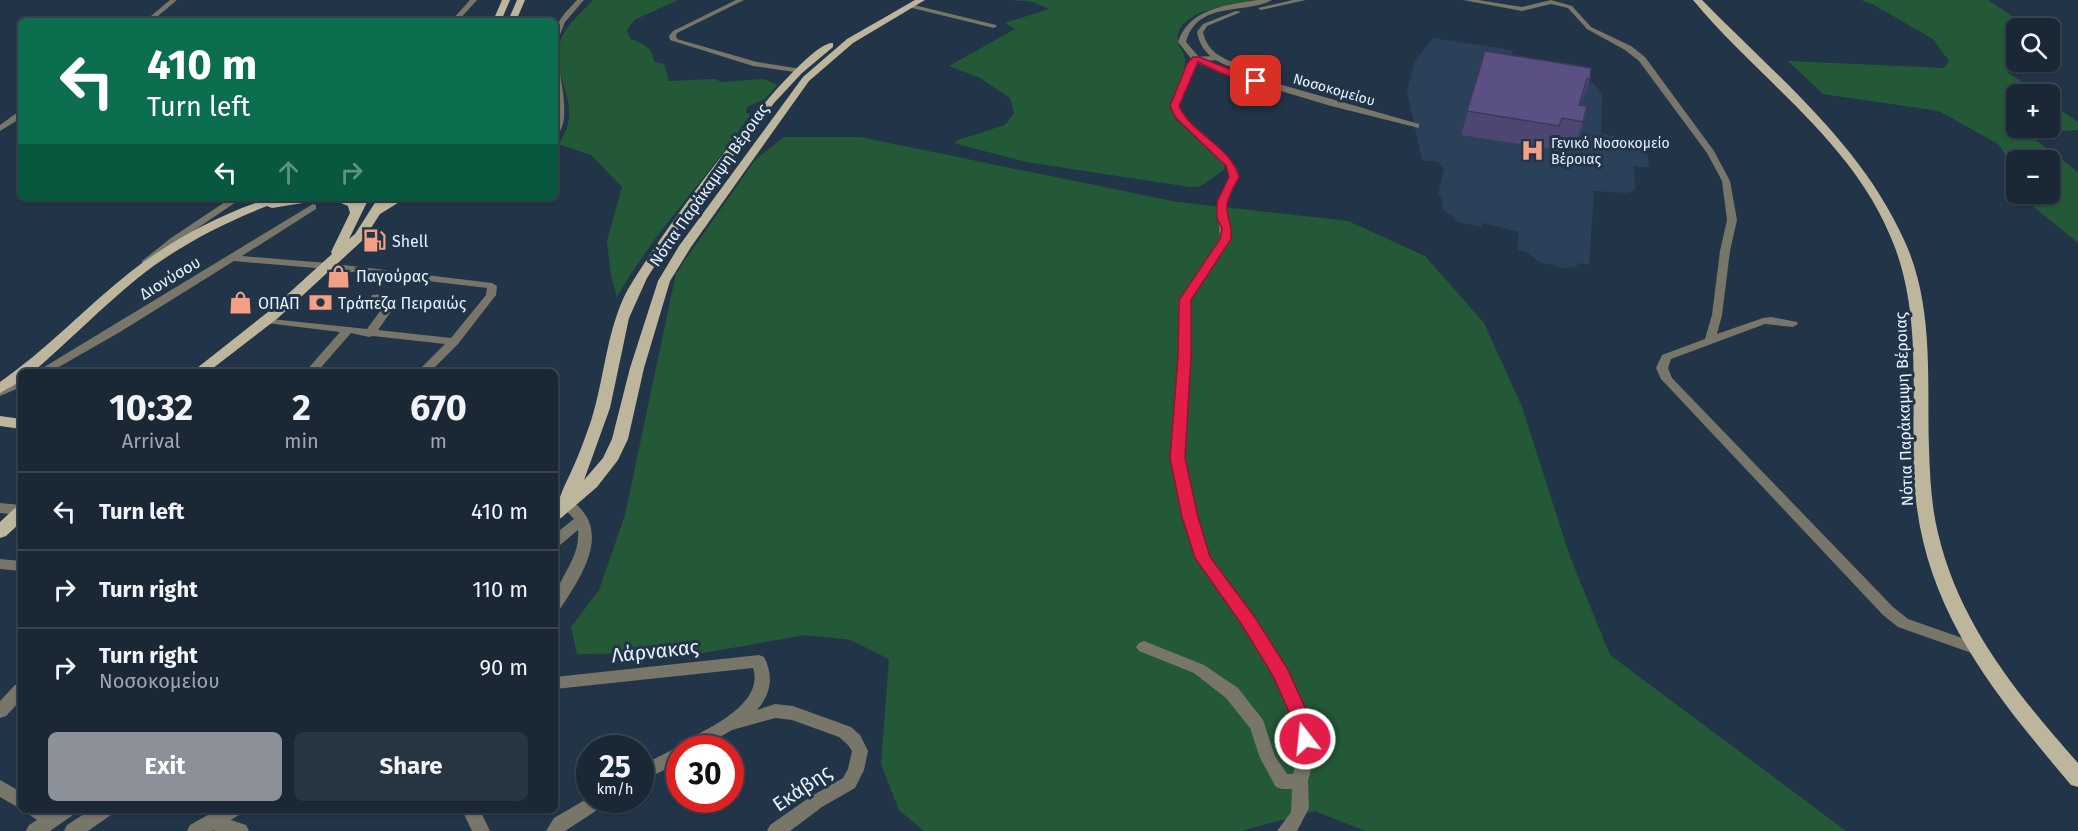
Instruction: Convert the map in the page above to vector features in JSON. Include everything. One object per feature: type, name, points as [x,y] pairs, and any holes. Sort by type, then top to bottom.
[{"type":"main road","points":[[498,18],[506,0]]},
{"type":"main road","points":[[513,18],[521,0]]},
{"type":"main road","name":"Νότια Παράκαμψη Βέροιας","points":[[1697,0],[1817,123],[1858,171],[1900,243],[1917,303],[1922,476],[1929,533],[1947,587],[1981,651],[2013,702],[2078,778]]},
{"type":"main road","name":"Νότια Παράκαμψη Βέροιας","points":[[560,508],[589,451],[606,395],[622,319],[633,292],[668,234],[798,71],[841,37],[912,2]]},
{"type":"main road","name":"Νότια Παράκαμψη Βέροιας","points":[[560,508],[597,475],[610,460],[620,439],[637,368],[664,281],[685,246],[806,79],[850,41],[912,2]]},
{"type":"main road","points":[[27,369],[135,274],[184,242],[249,210],[274,201]]},
{"type":"main road","points":[[344,201],[354,204],[355,212]]},
{"type":"main road","points":[[331,263],[361,201]]},
{"type":"main road","points":[[203,369],[266,320],[360,236],[382,201]]},
{"type":"main road","points":[[377,211],[395,201]]},
{"type":"main road","points":[[249,210],[314,202]]},
{"type":"main road","points":[[0,391],[18,376]]},
{"type":"main road","points":[[0,422],[18,424]]},
{"type":"main road","points":[[0,532],[18,514]]},
{"type":"street","points":[[152,18],[174,0]]},
{"type":"street","points":[[457,18],[474,0]]},
{"type":"street","points":[[558,30],[562,21],[581,0]]},
{"type":"street","points":[[741,0],[675,32],[672,36],[674,40],[756,64],[798,71]]},
{"type":"street","points":[[1215,58],[1196,58],[1182,42],[1182,35],[1191,23],[1220,9],[1269,0]]},
{"type":"street","points":[[1215,58],[1203,46],[1200,39],[1200,32],[1205,26],[1237,12],[1303,0]]},
{"type":"street","points":[[1466,0],[1522,9],[1551,2],[1570,7],[1589,28],[1628,48],[1642,59],[1711,153],[1726,181],[1732,220],[1725,251],[1718,315],[1710,340]]},
{"type":"street","points":[[912,2],[994,26]]},
{"type":"street","points":[[1196,58],[1174,106],[1184,122],[1231,165],[1234,177],[1222,202],[1223,218],[1227,229],[1225,239],[1185,300],[1185,357],[1178,458],[1190,517],[1203,558],[1248,621],[1281,673],[1303,723],[1308,754],[1300,782],[1303,807],[1295,822],[1286,831]]},
{"type":"street","name":"Νοσοκομείου","points":[[1196,58],[1223,71],[1272,86],[1416,123],[1241,69],[1215,58]]},
{"type":"street","points":[[558,92],[561,119],[558,126]]},
{"type":"street","points":[[0,129],[18,116]]},
{"type":"street","points":[[135,274],[167,245],[233,201]]},
{"type":"street","name":"Διονύσου","points":[[47,369],[234,258],[314,202]]},
{"type":"street","points":[[234,258],[331,263],[492,285],[491,295],[454,342],[426,369]]},
{"type":"street","points":[[369,334],[392,303],[376,297]]},
{"type":"street","points":[[266,320],[369,334],[454,342]]},
{"type":"street","points":[[1793,324],[1771,320],[1762,321],[1666,357],[1662,368],[1667,379],[1888,611],[1903,623],[1981,651]]},
{"type":"street","points":[[313,369],[348,330]]},
{"type":"street","points":[[0,391],[18,384]]},
{"type":"street","points":[[0,508],[18,511]]},
{"type":"street","points":[[558,600],[586,541],[582,519],[577,510],[560,508]]},
{"type":"street","points":[[558,539],[582,519]]},
{"type":"street","points":[[0,564],[18,566]]},
{"type":"street","points":[[1144,647],[1199,669],[1232,693],[1257,725],[1268,758],[1282,783],[1300,782]]},
{"type":"street","name":"Λάρνακας","points":[[558,683],[759,661],[765,672],[765,682],[760,693],[752,705],[726,726]]},
{"type":"street","points":[[0,711],[18,693]]},
{"type":"street","name":"Εκάβης","points":[[726,726],[775,711],[793,713],[845,732],[854,740],[860,751],[856,770],[849,783],[816,802],[776,831]]},
{"type":"street","points":[[710,735],[726,726]]},
{"type":"street","points":[[0,788],[18,799]]},
{"type":"street","points":[[41,813],[51,819]]},
{"type":"street","points":[[35,831],[62,813]]},
{"type":"street","points":[[73,831],[100,813]]},
{"type":"street","points":[[196,831],[228,813]]},
{"type":"street","points":[[472,813],[481,831]]},
{"type":"street","points":[[555,831],[560,824],[578,813]]},
{"type":"street","points":[[212,822],[240,831]]},
{"type":"shaded area","name":"Γενικό Νοσοκομείο Βέροιας","points":[[1433,38],[1512,50],[1512,66],[1589,79],[1602,93],[1601,134],[1646,142],[1649,168],[1634,166],[1635,190],[1627,193],[1594,191],[1589,265],[1580,263],[1575,267],[1564,268],[1539,262],[1527,252],[1517,250],[1519,232],[1483,223],[1481,227],[1457,222],[1442,209],[1443,198],[1438,196],[1444,168],[1438,162],[1422,160],[1407,92],[1415,60]]},
{"type":"green space","points":[[593,0],[678,0],[634,20],[627,30],[630,39],[643,44],[650,50],[654,62],[664,64],[669,81],[715,79],[721,82],[764,79],[777,85],[765,99],[747,107],[746,112],[750,115],[647,250],[617,297],[611,276],[607,241],[622,187],[591,155],[558,144],[566,130],[569,117],[569,105],[559,70],[559,44],[569,26]]},
{"type":"green space","points":[[1013,0],[1255,0],[1199,13],[1182,26],[1177,38],[1185,57],[1185,65],[1170,104],[1176,120],[1225,164],[1224,170],[1201,186],[1190,187],[1026,162],[954,143],[1005,125],[1014,113],[1010,98],[980,78],[949,66],[1015,29],[1005,23],[1049,9],[1033,2]]},
{"type":"green space","points":[[1861,0],[1988,0],[2015,18],[2006,18],[2006,72],[2024,84],[2006,84],[2006,138],[2033,138],[2049,150],[2006,150],[2006,155],[1998,144],[1939,111],[1823,94],[1788,61],[1944,68],[1949,61],[1933,39]]},
{"type":"green space","points":[[2060,110],[2078,122],[2078,130],[2060,131]]},
{"type":"green space","points":[[784,137],[860,137],[1177,202],[1348,221],[1425,256],[1484,323],[1522,407],[1570,557],[1610,655],[1846,831],[1365,831],[1315,811],[1241,831],[924,831],[899,810],[881,764],[889,659],[851,640],[805,635],[703,653],[577,654],[571,627],[599,590],[625,515],[676,273],[755,160]]},
{"type":"green space","points":[[2060,158],[2078,172],[2078,243],[2030,204],[2060,204]]},
{"type":"building","points":[[1485,51],[1591,68],[1590,79],[1587,79],[1579,105],[1587,106],[1583,122],[1562,118],[1559,126],[1467,111]]},
{"type":"place","name":"Γενικό Νοσοκομείο Βέροιας","points":[[1533,151]]},
{"type":"place","name":"Shell","points":[[374,241]]},
{"type":"place","name":"Παγούρας","points":[[338,276]]},
{"type":"place","name":"ΟΠΑΠ","points":[[240,303]]},
{"type":"place","name":"Τράπεζα Πειραιώς","points":[[320,303]]},
{"type":"route","points":[[1256,81],[1223,71],[1196,58],[1174,106],[1189,127],[1231,165],[1234,177],[1222,202],[1223,218],[1227,229],[1225,239],[1185,300],[1185,357],[1178,458],[1190,517],[1203,558],[1248,621],[1281,673],[1303,723],[1305,739]]}]
